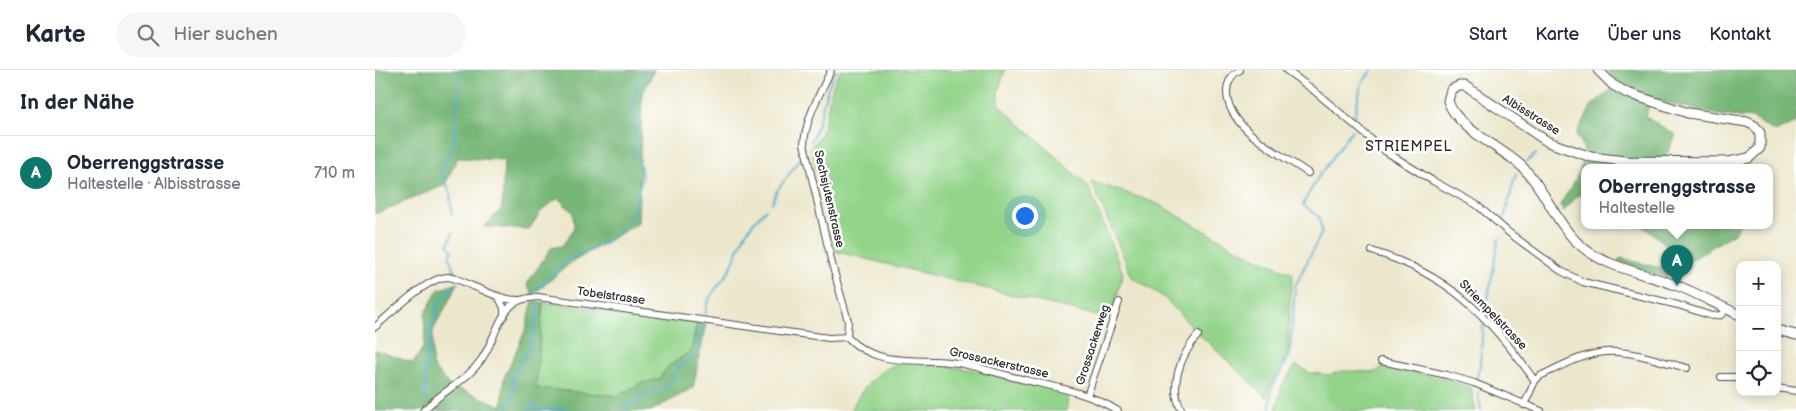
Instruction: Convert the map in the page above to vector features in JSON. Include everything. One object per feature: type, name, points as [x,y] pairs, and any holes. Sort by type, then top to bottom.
[{"type":"main road","name":"Albisstrasse","points":[[1599,70],[1618,88],[1650,102],[1688,113],[1752,124],[1759,131],[1761,138],[1758,150],[1749,158],[1729,162],[1605,159],[1574,152],[1548,142],[1465,86],[1459,86],[1451,90],[1448,101],[1453,111],[1473,130],[1519,165],[1531,178],[1561,223],[1587,251],[1616,265],[1684,288],[1736,313]]},
{"type":"main road","points":[[1781,331],[1796,335]]},
{"type":"street","name":"Sechsjutenstrasse","points":[[831,70],[810,114],[805,129],[804,144],[848,321],[847,337]]},
{"type":"street","points":[[1240,70],[1230,79],[1227,93],[1237,120],[1251,134],[1308,173]]},
{"type":"street","points":[[1287,70],[1313,89],[1385,151],[1433,181],[1477,205],[1508,232],[1561,271],[1583,282],[1678,305],[1712,316],[1721,315],[1725,309]]},
{"type":"street","name":"Striempelstrasse","points":[[1372,251],[1415,266],[1458,293],[1512,350],[1535,381]]},
{"type":"street","name":"Tobelstrasse","points":[[375,327],[427,285],[438,279],[448,277],[458,279],[498,296],[519,300],[537,297],[829,338],[847,337]]},
{"type":"street","points":[[498,296],[504,308],[504,316]]},
{"type":"street","points":[[423,411],[469,374],[482,359],[504,316],[513,304],[519,300]]},
{"type":"street","name":"Grossackerweg","points":[[1087,396],[1119,302]]},
{"type":"street","points":[[1182,411],[1175,395],[1176,383],[1186,352],[1198,335]]},
{"type":"street","name":"Grossackerstrasse","points":[[847,337],[857,347],[877,356],[960,364],[1087,396],[1118,411]]},
{"type":"street","points":[[1524,405],[1535,381],[1578,359],[1607,352],[1623,353],[1687,368]]},
{"type":"street","points":[[1381,361],[1447,375],[1541,411]]},
{"type":"street","points":[[1721,377],[1736,377]]},
{"type":"street","points":[[1781,389],[1796,391]]},
{"type":"green space","points":[[375,70],[654,70],[642,95],[638,223],[569,264],[533,295],[527,284],[551,248],[562,246],[574,229],[573,213],[558,198],[542,210],[529,229],[484,227],[502,208],[504,160],[457,158],[445,185],[375,214]]},
{"type":"green space","points":[[841,70],[1005,70],[998,92],[1000,106],[1088,186],[1123,274],[1110,319],[834,251],[811,148],[822,131],[832,91]]},
{"type":"green space","points":[[1607,70],[1796,70],[1796,122],[1775,132],[1752,118],[1719,115],[1650,99],[1646,117],[1676,135],[1662,164],[1582,164],[1582,143],[1576,135],[1592,105],[1619,83]]},
{"type":"green space","points":[[1581,167],[1581,196],[1579,194],[1564,211],[1560,205]]},
{"type":"green space","points":[[1094,182],[1156,203],[1235,248],[1293,274],[1290,296],[1288,354],[1266,397],[1190,325],[1165,298],[1132,277],[1092,183]]},
{"type":"green space","points":[[1646,229],[1737,229],[1734,233],[1665,277],[1617,261],[1621,258],[1660,268],[1674,250]]},
{"type":"green space","points":[[458,283],[433,331],[432,366],[449,385],[502,406],[504,378],[525,331],[533,301],[543,302],[536,388],[618,396],[641,383],[659,379],[668,367],[691,351],[697,323],[706,324],[693,388],[651,411],[375,411],[375,350],[413,363],[424,346],[425,314],[438,290]]},
{"type":"green space","points":[[543,302],[697,323],[691,351],[668,367],[659,379],[641,383],[618,396],[535,388]]},
{"type":"green space","points":[[906,362],[968,369],[1069,394],[1066,411],[851,411],[860,394],[873,379],[888,368]]},
{"type":"green space","points":[[1296,365],[1310,373],[1330,375],[1342,371],[1375,372],[1384,367],[1442,378],[1471,388],[1476,411],[1276,411],[1282,386]]},
{"type":"waterway","points":[[452,215],[450,192],[441,170],[454,143],[460,75],[458,70]]},
{"type":"waterway","points":[[536,290],[567,259],[605,243],[629,222],[642,179],[641,167],[633,153],[636,133],[635,91],[646,70]]},
{"type":"waterway","points":[[811,141],[829,86],[837,70]]},
{"type":"waterway","points":[[1354,121],[1362,83],[1372,70]]},
{"type":"waterway","points":[[1323,171],[1352,130]]},
{"type":"waterway","points":[[1525,163],[1536,154]]},
{"type":"waterway","points":[[772,203],[776,192],[803,155]]},
{"type":"waterway","points":[[1270,410],[1271,389],[1290,355],[1295,286],[1322,232],[1319,217],[1303,205],[1321,173]]},
{"type":"waterway","points":[[1503,223],[1516,173]]},
{"type":"waterway","points":[[705,315],[709,301],[730,269],[745,234],[766,209]]},
{"type":"waterway","points":[[453,233],[448,244],[452,251],[449,256],[455,274]]},
{"type":"waterway","points":[[1485,314],[1499,238]]},
{"type":"waterway","points":[[426,400],[426,362],[429,350],[430,325],[436,318],[438,303],[455,285]]},
{"type":"waterway","points":[[508,411],[507,403],[512,400],[514,384],[511,377],[527,352],[539,304]]},
{"type":"waterway","points":[[624,411],[630,403],[640,401],[642,394],[663,391],[679,367],[702,348],[697,337],[703,332],[704,325]]},
{"type":"waterway","points":[[1476,380],[1480,365],[1483,325]]},
{"type":"waterway","points":[[1478,392],[1481,411]]},
{"type":"waterway","points":[[528,411],[533,405],[541,410],[566,408],[569,411]]},
{"type":"waterway","points":[[585,411],[600,411]]},
{"type":"place","name":"Oberrenggstrasse","points":[[1677,286]]},
{"type":"district","name":"STRIEMPEL","points":[[1409,146]]}]
